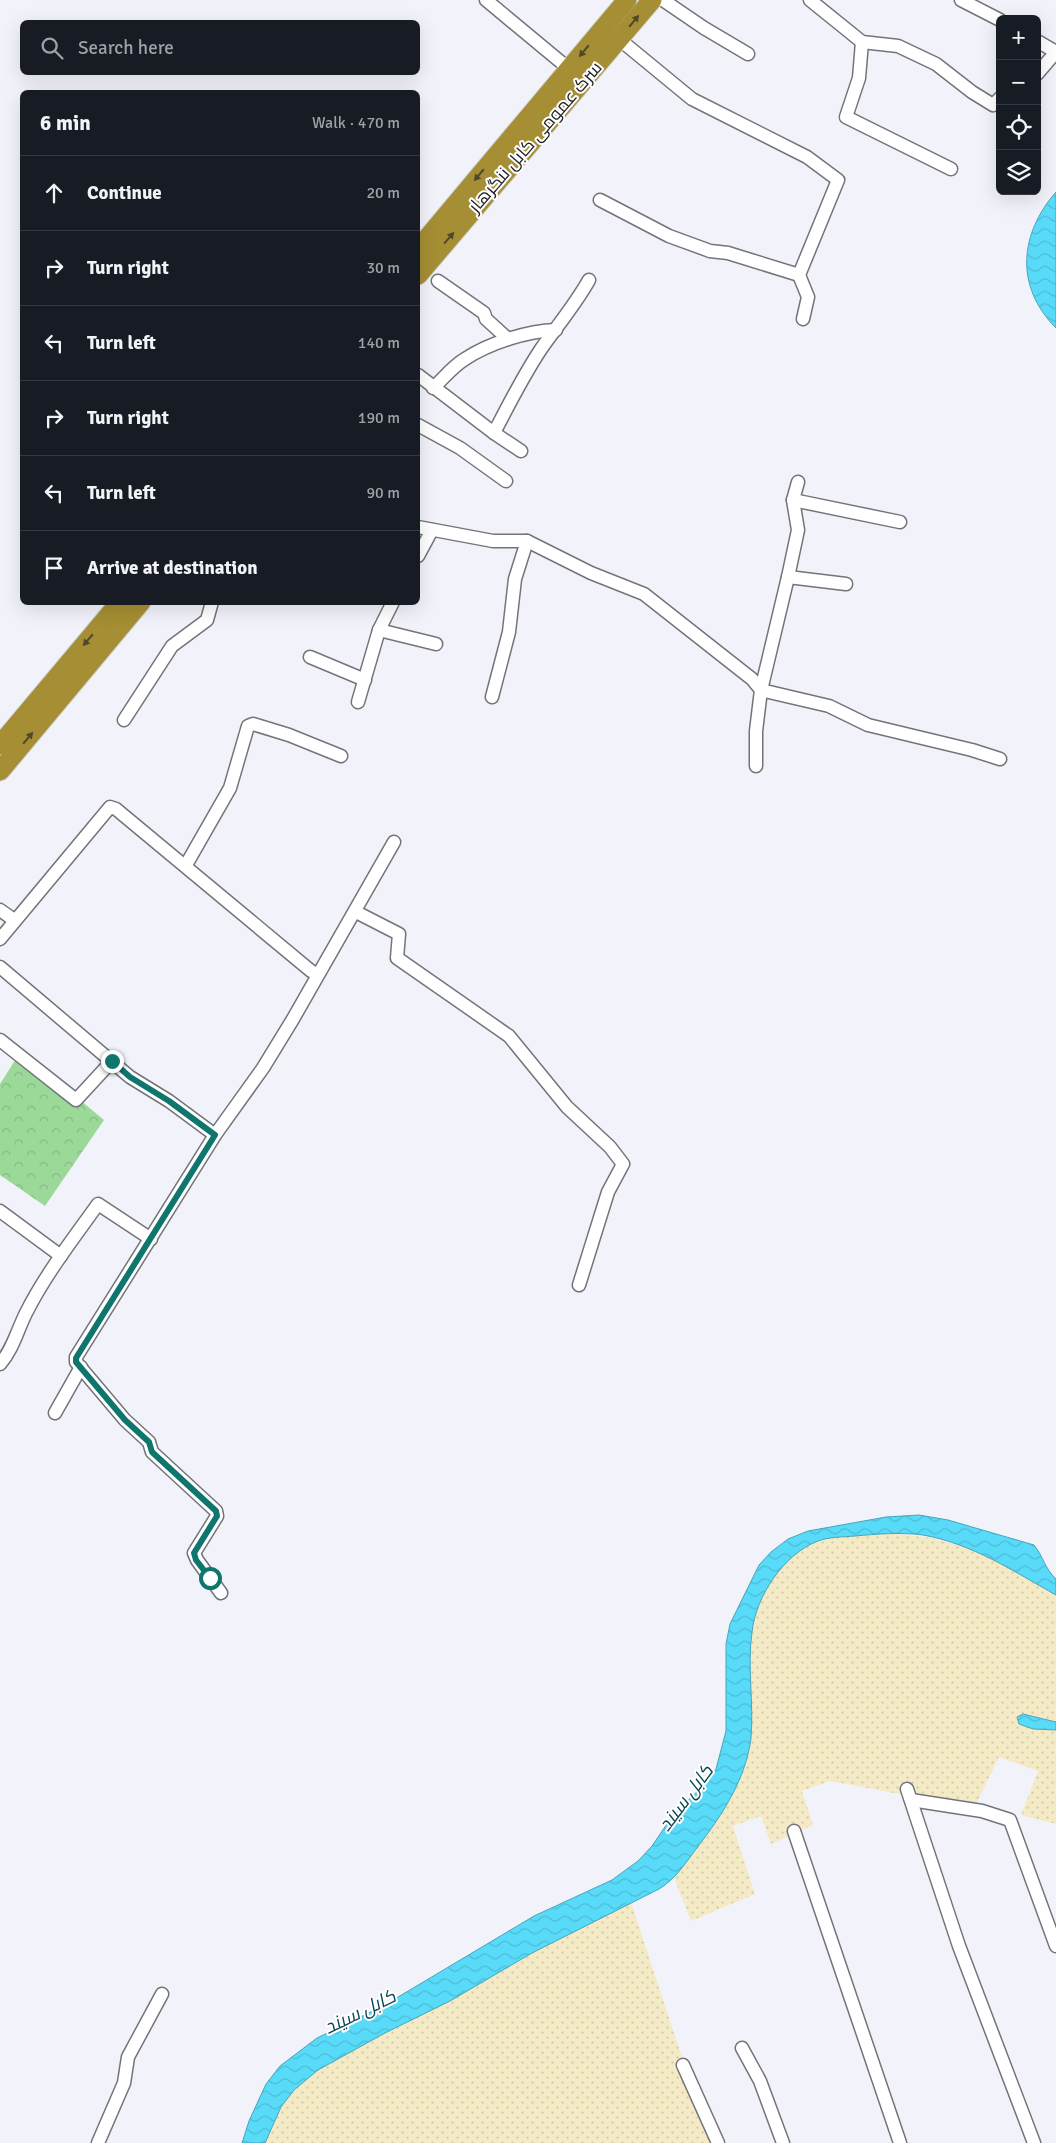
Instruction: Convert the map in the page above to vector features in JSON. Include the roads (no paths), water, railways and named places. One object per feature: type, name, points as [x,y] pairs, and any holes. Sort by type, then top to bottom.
[{"type":"highway","name":"سرک عمومی کابل ننگرهار","points":[[420,272],[576,75],[626,0]]},
{"type":"highway","name":"سرک عمومی کابل ننگرهار","points":[[420,247],[576,75],[619,38],[652,0]]},
{"type":"highway","points":[[0,745],[117,605]]},
{"type":"highway","points":[[0,771],[138,605]]},
{"type":"street","points":[[486,0],[576,75]]},
{"type":"street","points":[[663,0],[704,28],[748,54]]},
{"type":"street","points":[[810,0],[862,42],[898,46],[936,64],[972,92],[994,105],[996,103]]},
{"type":"street","points":[[961,0],[996,18]]},
{"type":"street","points":[[619,38],[692,99],[807,157],[838,180],[798,275],[808,297],[803,319]]},
{"type":"street","points":[[862,42],[858,78],[846,117],[951,169]]},
{"type":"street","points":[[1041,43],[1056,52],[1041,69]]},
{"type":"street","points":[[600,200],[669,236],[710,251],[728,254],[798,275]]},
{"type":"street","points":[[494,433],[518,386],[590,280]]},
{"type":"street","points":[[438,281],[484,313],[486,319],[508,339]]},
{"type":"street","points":[[433,388],[464,359],[508,339],[538,330],[556,330]]},
{"type":"street","points":[[420,377],[494,433],[521,450]]},
{"type":"street","points":[[420,426],[460,448],[506,481]]},
{"type":"street","points":[[756,766],[756,731],[761,690],[798,530],[793,500],[798,482]]},
{"type":"street","points":[[793,500],[900,522]]},
{"type":"street","points":[[420,527],[493,541],[527,541],[591,573],[644,594],[752,679],[761,690],[829,706],[868,725],[972,750],[1000,759]]},
{"type":"street","points":[[420,552],[432,530]]},
{"type":"street","points":[[492,697],[509,632],[515,580],[527,541]]},
{"type":"street","points":[[788,577],[846,584]]},
{"type":"street","points":[[124,720],[172,646],[207,620],[211,605]]},
{"type":"street","points":[[358,702],[379,630],[392,605]]},
{"type":"street","points":[[379,630],[436,644]]},
{"type":"street","points":[[310,657],[365,680]]},
{"type":"street","points":[[186,865],[230,788],[248,726],[253,724],[289,735],[341,756]]},
{"type":"street","points":[[0,940],[14,920],[110,807],[116,809],[186,865],[311,971],[318,974]]},
{"type":"street","points":[[221,1593],[196,1560],[194,1553],[217,1516],[216,1511],[152,1452],[149,1442],[125,1420],[76,1362],[76,1358],[215,1135],[263,1068],[356,912],[394,842]]},
{"type":"street","points":[[0,910],[14,920]]},
{"type":"street","points":[[356,912],[399,934],[397,958],[509,1036],[567,1107],[610,1147],[623,1164],[608,1192],[579,1285]]},
{"type":"street","points":[[0,967],[130,1077],[169,1101],[215,1135]]},
{"type":"street","points":[[0,1040],[76,1100],[112,1061]]},
{"type":"street","points":[[0,1364],[11,1351],[26,1313],[61,1256],[98,1204],[151,1239]]},
{"type":"street","points":[[0,1211],[61,1256]]},
{"type":"street","points":[[55,1413],[81,1367]]},
{"type":"street","points":[[1034,2143],[959,1946],[909,1794],[982,1811],[1010,1820],[1056,1946]]},
{"type":"street","points":[[794,1831],[900,2143]]},
{"type":"street","points":[[98,2143],[124,2084],[128,2057],[162,1994]]},
{"type":"street","points":[[742,2048],[760,2081],[783,2143]]},
{"type":"street","points":[[683,2065],[718,2143]]},
{"type":"water","points":[[1056,192],[1056,328],[1042,312],[1033,295],[1028,277],[1027,260],[1029,242],[1035,225],[1044,208]]},
{"type":"water","points":[[919,1515],[948,1520],[1034,1545],[1049,1571],[1056,1579],[1056,1595],[992,1559],[959,1545],[923,1535],[889,1534],[836,1537],[818,1541],[806,1547],[783,1566],[759,1604],[752,1632],[750,1658],[751,1738],[739,1781],[717,1821],[676,1875],[659,1889],[532,1953],[450,2001],[385,2033],[318,2070],[294,2090],[281,2107],[265,2143],[242,2143],[249,2121],[266,2084],[280,2066],[317,2038],[383,2006],[534,1916],[612,1880],[638,1861],[652,1846],[673,1815],[706,1783],[716,1769],[726,1731],[726,1644],[730,1624],[759,1565],[771,1552],[788,1539],[808,1531],[886,1517]]},
{"type":"water","points":[[1023,1714],[1056,1722],[1056,1730],[1033,1729],[1019,1724],[1017,1717]]},
{"type":"water label","name":"کابل سيند","points":[[686,1798]]},
{"type":"water label","name":"کابل سيند","points":[[360,2012]]}]
